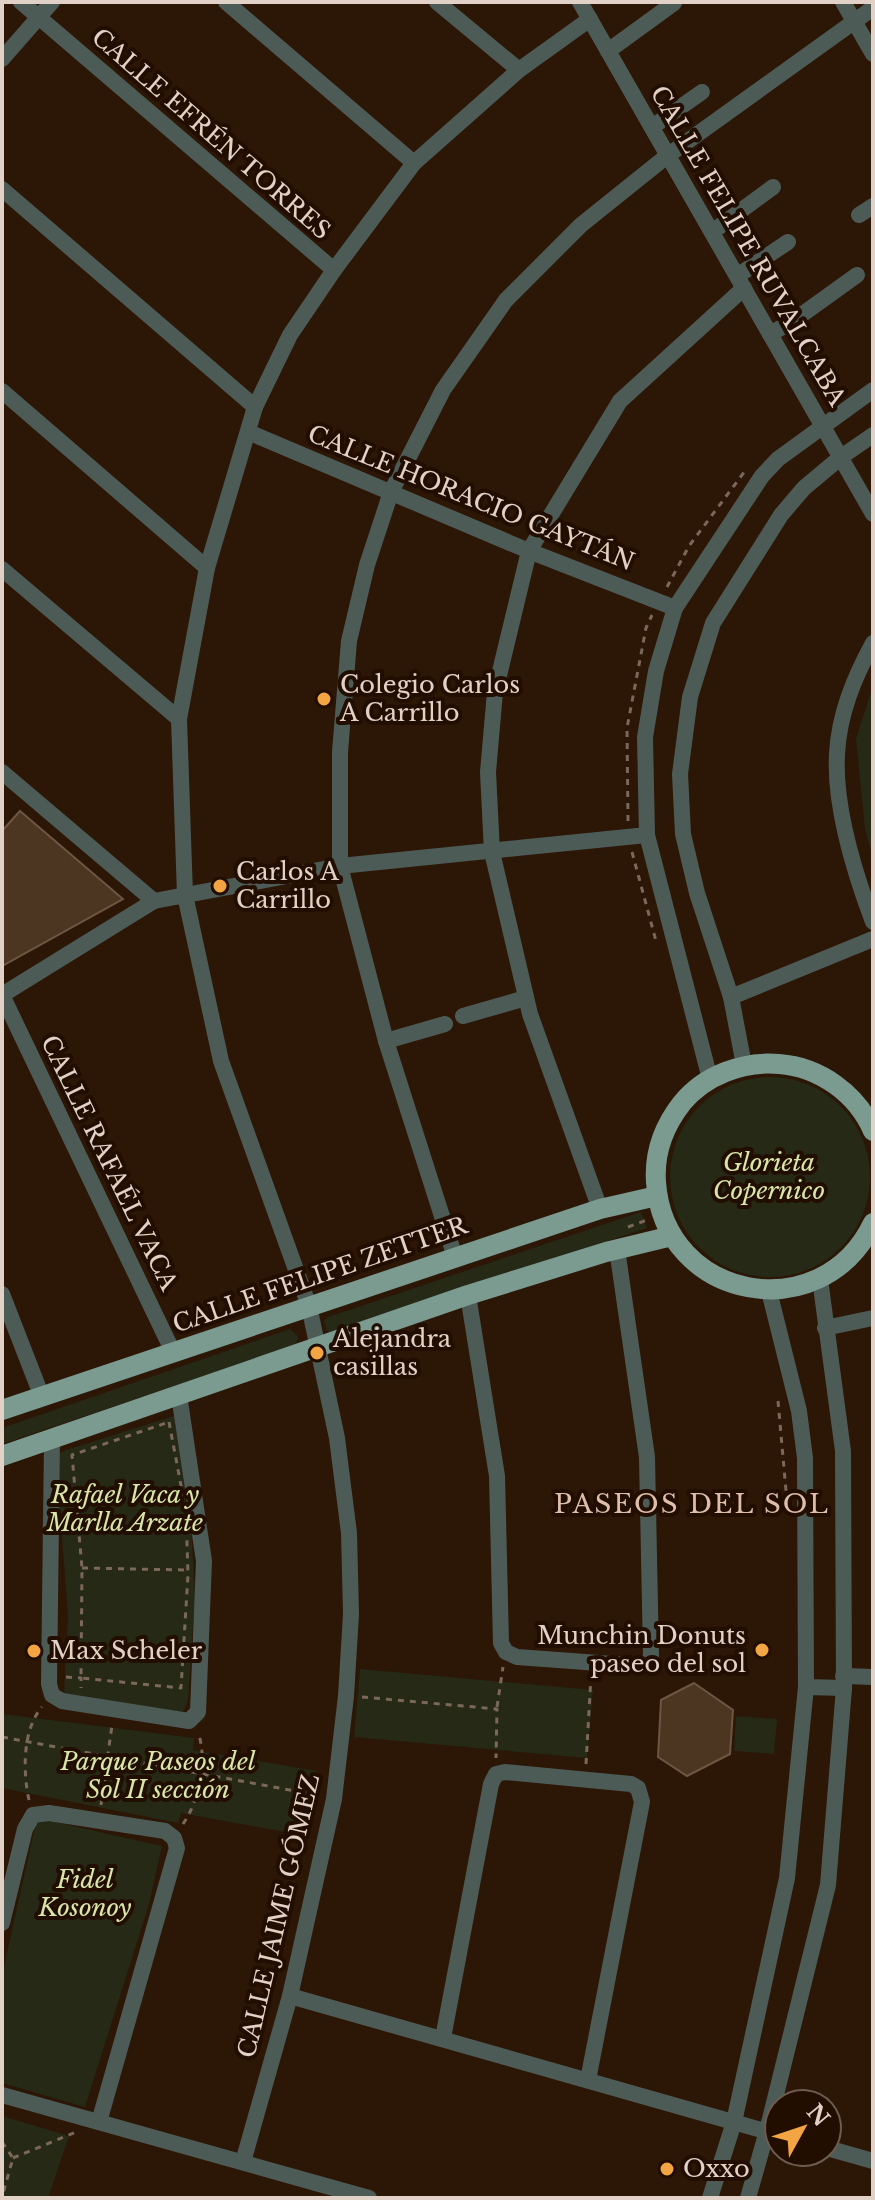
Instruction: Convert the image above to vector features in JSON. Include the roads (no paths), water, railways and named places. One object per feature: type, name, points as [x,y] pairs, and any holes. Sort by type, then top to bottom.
[{"type":"main road","points":[[873,1131],[867,1108],[829,1080],[809,1070],[776,1063],[744,1065],[710,1079],[689,1095],[672,1117],[660,1142],[655,1169],[657,1196],[672,1236],[704,1270],[746,1288],[769,1291],[797,1287],[820,1279],[844,1263],[860,1246],[873,1223]]},
{"type":"main road","name":"CALLE FELIPE ZETTER","points":[[2,1410],[600,1209],[657,1196]]},
{"type":"main road","points":[[2,1456],[468,1295],[617,1249],[672,1236]]},
{"type":"street","name":"CALLE EFRÉN TORRES","points":[[21,2],[334,270]]},
{"type":"street","points":[[2,59],[52,2]]},
{"type":"street","points":[[226,2],[414,163]]},
{"type":"street","points":[[437,2],[519,70]]},
{"type":"street","name":"CALLE FELIPE RUVALCABA","points":[[580,2],[873,514]]},
{"type":"street","points":[[843,2],[873,54]]},
{"type":"street","points":[[608,51],[674,3]]},
{"type":"street","points":[[455,1257],[386,1041],[340,866],[340,752],[349,641],[367,565],[391,492],[443,390],[506,300],[581,225],[667,156],[873,8]]},
{"type":"street","name":"CALLE JAIME GÓMEZ","points":[[243,2162],[290,1996],[334,1799],[346,1696],[351,1614],[349,1533],[337,1438],[309,1306],[221,1061],[185,895],[179,719],[207,568],[255,407],[290,335],[414,163],[519,70],[590,19]]},
{"type":"street","points":[[652,127],[702,92]]},
{"type":"street","points":[[712,232],[773,187]]},
{"type":"street","points":[[2,189],[255,407]]},
{"type":"street","points":[[600,1209],[526,998],[492,852],[488,772],[495,692],[529,551],[620,401],[740,282],[788,242]]},
{"type":"street","points":[[770,334],[857,275]]},
{"type":"street","points":[[710,1079],[647,835],[645,737],[656,671],[675,608],[762,476],[778,459],[873,390]]},
{"type":"street","points":[[2,391],[207,568]]},
{"type":"street","name":"CALLE HORACIO GAYTÁN","points":[[248,432],[529,551],[675,608]]},
{"type":"street","points":[[744,1065],[731,997],[697,893],[683,834],[680,774],[690,697],[713,623],[794,498],[841,457],[873,435]]},
{"type":"street","points":[[2,569],[179,719]]},
{"type":"street","points":[[873,643],[854,678],[843,714],[837,755],[851,858],[873,922]]},
{"type":"street","points":[[2,772],[154,901]]},
{"type":"street","points":[[2,995],[154,901],[340,866],[647,835]]},
{"type":"street","points":[[731,997],[873,939]]},
{"type":"street","name":"CALLE RAFAÉL VACA","points":[[2,995],[173,1352]]},
{"type":"street","points":[[463,1016],[526,998]]},
{"type":"street","points":[[386,1041],[445,1024]]},
{"type":"street","points":[[468,1295],[497,1476],[499,1637],[506,1652],[517,1657],[640,1666],[648,1663],[651,1656],[647,1457],[617,1249]]},
{"type":"street","points":[[783,2088],[828,1885],[844,1682],[843,1451],[820,1279]]},
{"type":"street","points":[[710,2198],[734,2122],[787,1878],[806,1687],[805,1458],[799,1411],[769,1291]]},
{"type":"street","points":[[2,1294],[42,1397]]},
{"type":"street","points":[[825,1328],[873,1318]]},
{"type":"street","points":[[52,1440],[49,1675],[52,1695],[62,1701],[184,1722],[193,1719],[198,1712],[204,1561],[179,1395]]},
{"type":"street","points":[[806,1687],[873,1677]]},
{"type":"street","points":[[443,2038],[491,1784],[496,1774],[505,1772],[625,1782],[638,1788],[642,1802],[588,2080]]},
{"type":"street","points":[[2,1923],[25,1829],[33,1815],[49,1813],[165,1831],[174,1838],[177,1848],[99,2122]]},
{"type":"street","points":[[290,1996],[763,2130]]},
{"type":"street","points":[[2,2095],[369,2198]]},
{"type":"street","points":[[843,2153],[873,2161]]},
{"type":"street","points":[[748,2198],[763,2159]]},
{"type":"place","name":"Colegio Carlos A Carrillo","points":[[324,699]]},
{"type":"place","name":"Carlos A Carrillo","points":[[220,886]]},
{"type":"place","name":"Alejandra casillas","points":[[317,1353]]},
{"type":"place","name":"Munchin Donuts paseo del sol","points":[[762,1650]]},
{"type":"place","name":"Max Scheler","points":[[34,1651]]},
{"type":"place","name":"Oxxo","points":[[667,2169]]},
{"type":"district","name":"PASEOS DEL SOL","points":[[692,1504]]},
{"type":"park label","name":"Glorieta Copernico","points":[[769,1177]]},
{"type":"park label","name":"Rafael Vaca y Marlla Arzate","points":[[125,1509]]},
{"type":"park label","name":"Parque Paseos del Sol II sección","points":[[158,1776]]},
{"type":"park label","name":"Fidel Kosonoy","points":[[85,1894]]}]
